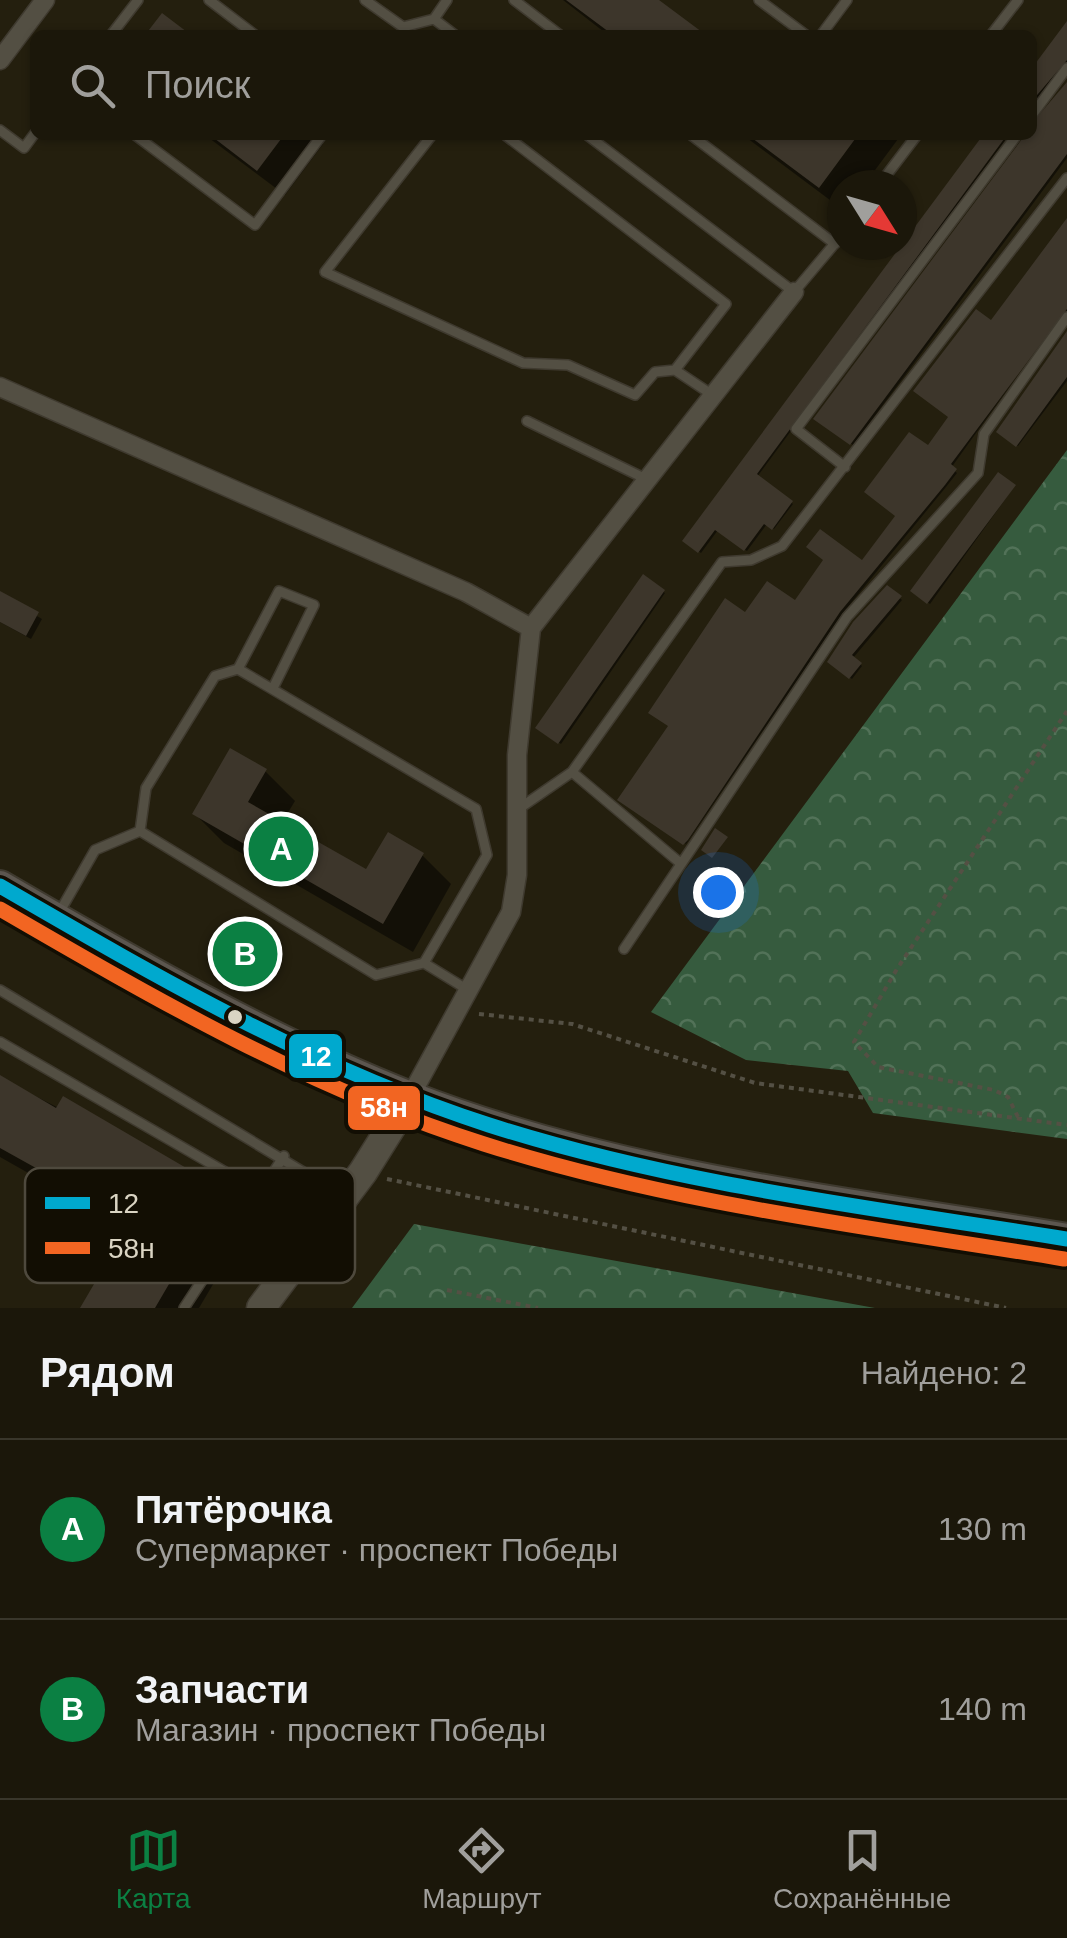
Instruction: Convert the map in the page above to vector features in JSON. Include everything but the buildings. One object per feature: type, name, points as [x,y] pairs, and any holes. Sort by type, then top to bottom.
[{"type":"main road","points":[[0,886],[232,1014],[410,1096],[570,1145],[684,1173],[1067,1239]]},
{"type":"street","points":[[0,60],[45,0]]},
{"type":"street","points":[[355,1182],[410,1096],[511,912],[517,874],[515,812],[531,628],[794,292]]},
{"type":"street","points":[[0,387],[478,597],[531,628]]},
{"type":"street","points":[[262,1308],[280,1283]]},
{"type":"lane","points":[[114,30],[138,0]]},
{"type":"lane","points":[[209,0],[248,30]]},
{"type":"lane","points":[[366,0],[399,30]]},
{"type":"lane","points":[[403,30],[434,19],[447,0]]},
{"type":"lane","points":[[514,0],[553,30]]},
{"type":"lane","points":[[760,0],[799,30]]},
{"type":"lane","points":[[825,30],[847,0]]},
{"type":"lane","points":[[996,30],[1018,0]]},
{"type":"lane","points":[[434,19],[448,30]]},
{"type":"lane","points":[[1037,108],[1067,68]]},
{"type":"lane","points":[[0,130],[24,148],[30,140]]},
{"type":"lane","points":[[143,140],[255,225],[318,140]]},
{"type":"lane","points":[[428,140],[325,272],[523,363],[568,366],[628,394],[641,392],[655,372],[675,370],[714,396]]},
{"type":"lane","points":[[511,140],[726,304],[675,370]]},
{"type":"lane","points":[[594,140],[794,292],[827,253]]},
{"type":"lane","points":[[698,140],[827,238]]},
{"type":"lane","points":[[890,170],[913,140]]},
{"type":"lane","points":[[845,467],[796,430],[1013,140]]},
{"type":"lane","points":[[515,812],[572,772],[722,562],[751,560],[782,546],[1067,178]]},
{"type":"lane","points":[[624,949],[847,617],[978,472],[984,434],[1067,317]]},
{"type":"lane","points":[[528,421],[648,481]]},
{"type":"lane","points":[[238,669],[279,590],[314,605],[274,686]]},
{"type":"lane","points":[[140,831],[146,788],[215,676],[238,669],[274,686],[476,808],[487,855],[424,963]]},
{"type":"lane","points":[[572,772],[679,862]]},
{"type":"lane","points":[[56,920],[94,850],[140,831]]},
{"type":"lane","points":[[140,831],[376,975],[424,963],[468,990]]},
{"type":"lane","points":[[0,990],[302,1168]]},
{"type":"lane","points":[[0,1042],[218,1168]]},
{"type":"lane","points":[[276,1168],[284,1156]]},
{"type":"lane","points":[[184,1308],[200,1283]]},
{"type":"path","points":[[1018,1118],[1008,1097],[994,1090],[878,1067],[854,1042],[896,969],[1067,711]]},
{"type":"path","points":[[455,1012],[572,1024],[755,1082],[1067,1126]]},
{"type":"path","points":[[363,1172],[431,1190],[1006,1308]]},
{"type":"path","points":[[448,1290],[538,1308]]},
{"type":"green space","points":[[1067,450],[1067,1139],[873,1113],[848,1071],[746,1060],[651,1012]]},
{"type":"green space","points":[[414,1224],[875,1308],[352,1308]]},
{"type":"transit line","name":"12","points":[[0,886],[178,987],[299,1049],[489,1125],[631,1164],[703,1179],[1067,1239]]},
{"type":"transit line","name":"58н","points":[[0,909],[176,1009],[296,1070],[484,1144],[555,1165],[699,1198],[1064,1259]]},
{"type":"place","name":"Пятёрочка","points":[[281,849]]},
{"type":"place","name":"Запчасти","points":[[245,954]]}]
